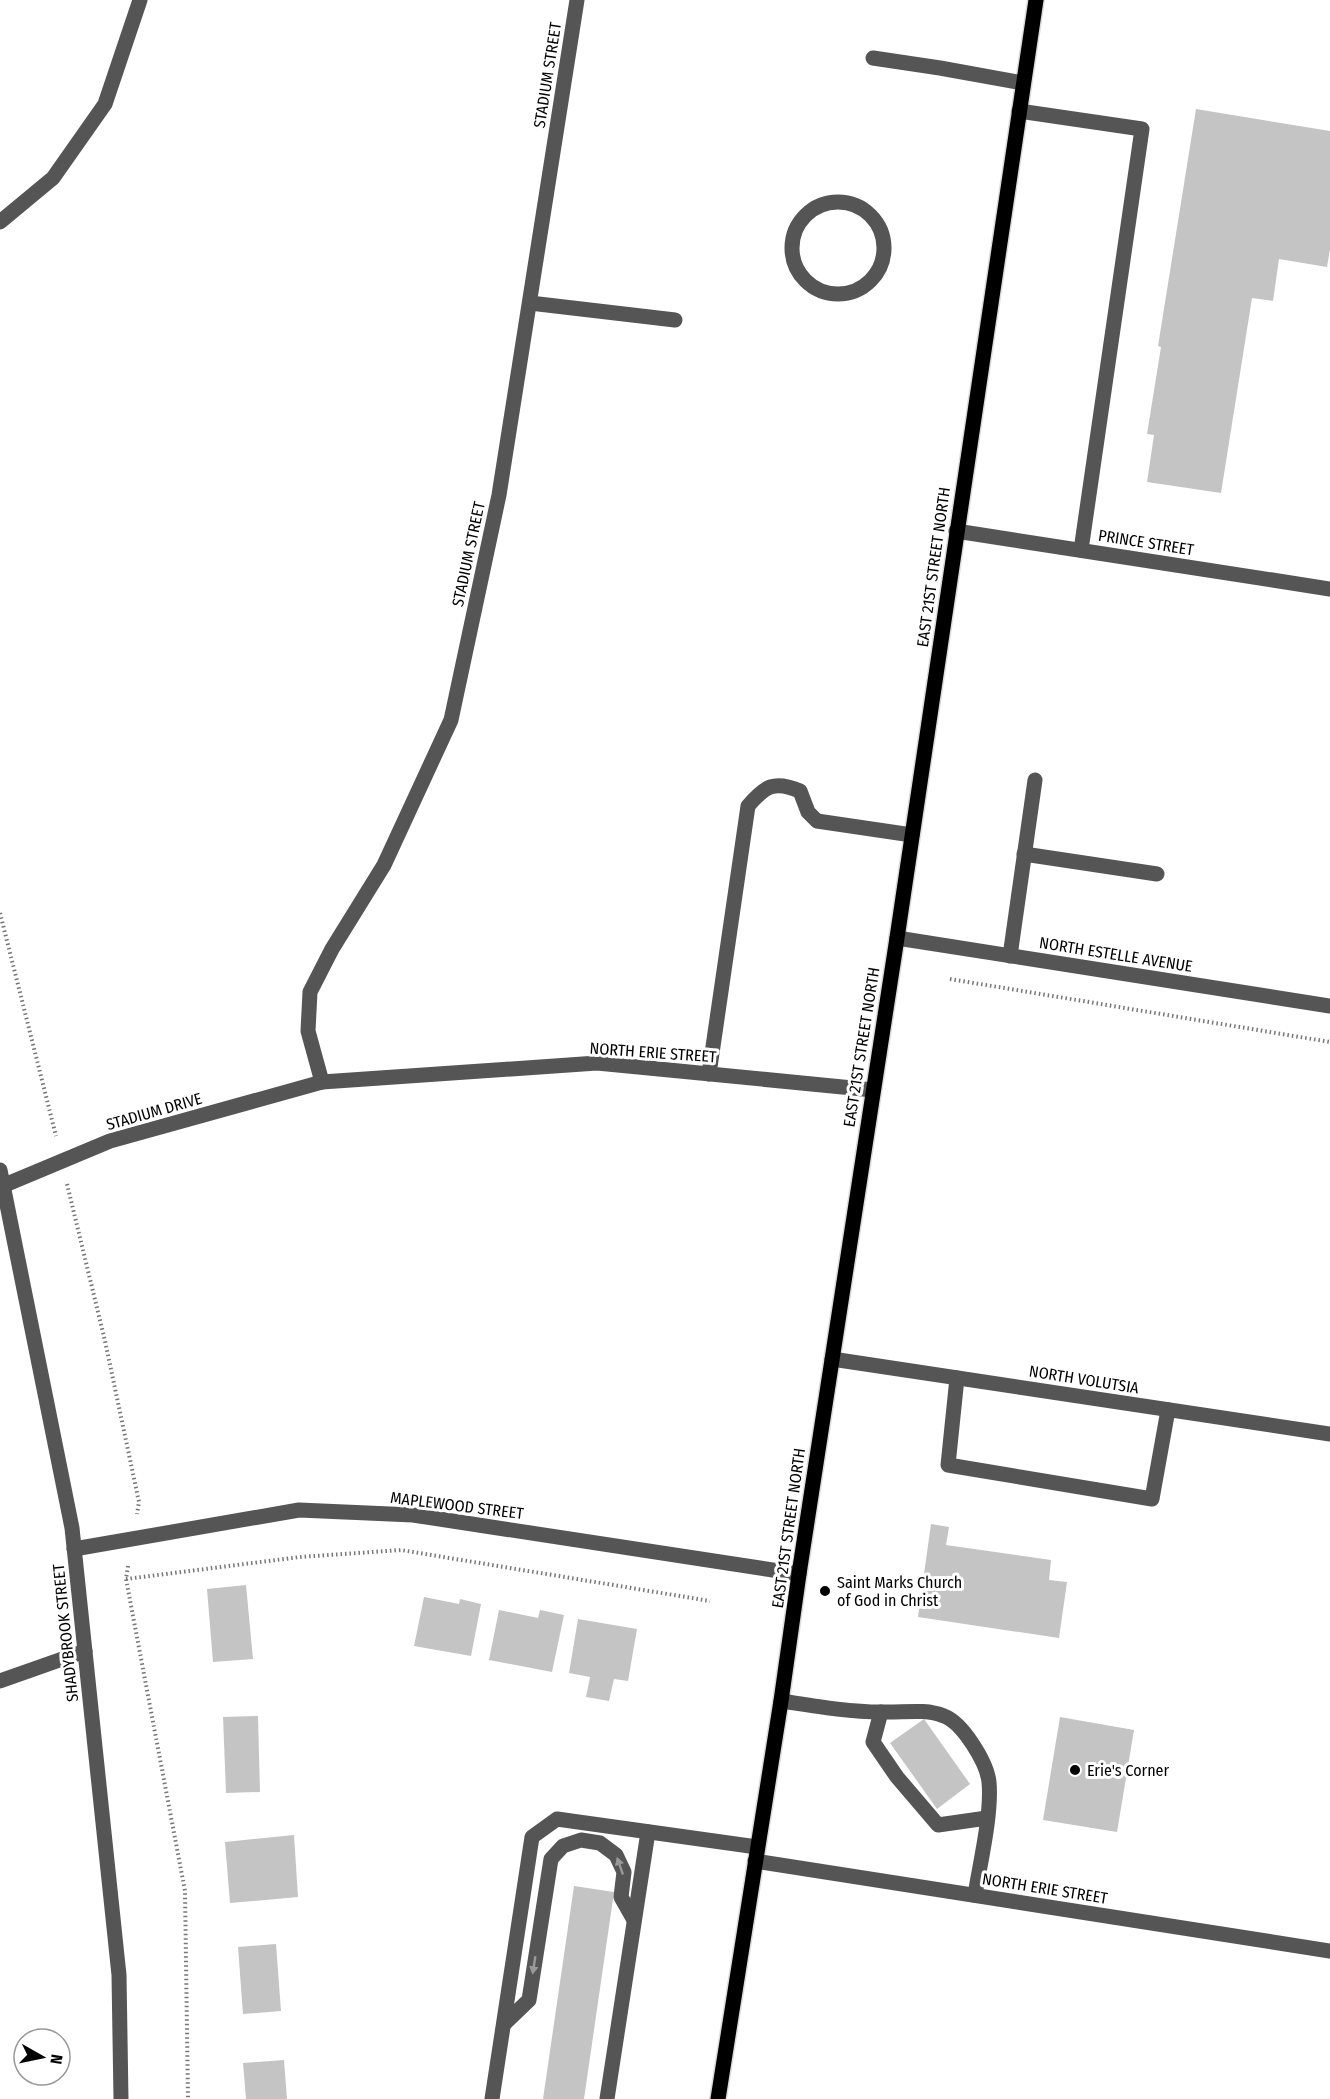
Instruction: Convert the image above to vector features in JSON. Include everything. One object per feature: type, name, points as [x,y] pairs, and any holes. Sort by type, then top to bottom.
[{"type":"main road","name":"EAST 21ST STREET NORTH","points":[[718,2099],[782,1701],[799,1574],[897,938],[1036,0]]},
{"type":"street","points":[[0,222],[53,178],[105,104],[140,0]]},
{"type":"street","name":"STADIUM STREET","points":[[322,1082],[308,1031],[310,992],[332,948],[384,865],[451,720],[499,495],[578,0]]},
{"type":"street","points":[[873,58],[1023,83]]},
{"type":"street","points":[[1019,111],[1142,129],[1081,550]]},
{"type":"street","points":[[830,202],[860,206],[872,216],[880,228],[884,243],[884,258],[878,272],[868,283],[855,291],[840,294],[825,292],[812,286],[801,275],[794,261],[792,246],[795,230],[803,217],[815,208],[830,202]]},
{"type":"street","points":[[530,303],[675,320]]},
{"type":"street","name":"PRINCE STREET","points":[[956,531],[1330,589]]},
{"type":"street","points":[[1010,956],[1035,780]]},
{"type":"street","points":[[709,1074],[748,806],[762,790],[774,785],[789,786],[800,791],[808,812],[817,821],[912,835]]},
{"type":"street","points":[[1024,854],[1156,874]]},
{"type":"street","name":"NORTH ESTELLE AVENUE","points":[[897,938],[1330,1006]]},
{"type":"street","name":"NORTH ERIE STREET","points":[[322,1082],[597,1063],[873,1090]]},
{"type":"street","name":"STADIUM DRIVE","points":[[2,1186],[110,1141],[322,1082]]},
{"type":"street","name":"SHADYBROOK STREET","points":[[0,1170],[72,1528],[119,1975],[121,2099]]},
{"type":"street","name":"NORTH VOLUTSIA","points":[[832,1359],[1330,1434]]},
{"type":"street","points":[[957,1377],[948,1465],[1152,1499],[1168,1410]]},
{"type":"street","name":"MAPLEWOOD STREET","points":[[74,1549],[299,1510],[413,1515],[799,1574]]},
{"type":"street","points":[[0,1681],[85,1651]]},
{"type":"street","points":[[782,1701],[841,1710],[881,1713],[928,1711],[947,1716],[962,1730],[984,1763],[989,1781],[987,1818],[975,1895]]},
{"type":"street","points":[[881,1713],[873,1742],[897,1777],[938,1826],[987,1818]]},
{"type":"street","name":"NORTH ERIE STREET","points":[[492,2099],[532,1837],[557,1819],[648,1832],[975,1895],[1330,1951]]},
{"type":"street","points":[[607,2099],[648,1832]]},
{"type":"street","points":[[504,2024],[529,2000],[551,1859],[563,1846],[581,1840],[600,1843],[616,1855],[624,1872],[621,1897],[634,1920]]},
{"type":"path","points":[[0,913],[105,1341],[138,1502],[126,1579],[185,1891],[189,2099]]},
{"type":"path","points":[[950,979],[1330,1042]]},
{"type":"path","points":[[126,1579],[300,1557],[400,1550],[710,1601]]},
{"type":"building","points":[[1196,109],[1330,131],[1330,249],[1327,267],[1279,259],[1273,301],[1252,298],[1221,493],[1147,482],[1154,435],[1147,434],[1161,347],[1158,346]]},
{"type":"building","points":[[931,1524],[949,1527],[946,1545],[1051,1560],[1049,1580],[1067,1582],[1059,1638],[918,1617]]},
{"type":"building","points":[[246,1585],[253,1659],[213,1662],[207,1589]]},
{"type":"building","points":[[424,1597],[459,1604],[460,1599],[481,1604],[471,1656],[414,1646]]},
{"type":"building","points":[[499,1610],[538,1618],[540,1610],[564,1615],[552,1672],[489,1660]]},
{"type":"building","points":[[578,1619],[637,1629],[628,1681],[614,1679],[609,1701],[586,1697],[590,1677],[569,1673]]},
{"type":"building","points":[[258,1716],[260,1792],[226,1793],[223,1717]]},
{"type":"building","points":[[1060,1717],[1134,1730],[1117,1832],[1043,1820]]},
{"type":"building","points":[[924,1719],[970,1784],[937,1809],[890,1743]]},
{"type":"building","points":[[294,1835],[298,1897],[230,1903],[225,1842]]},
{"type":"building","points":[[574,1886],[614,1892],[584,2099],[543,2099]]},
{"type":"building","points":[[276,1944],[281,2011],[243,2014],[238,1947]]},
{"type":"building","points":[[284,2060],[287,2099],[246,2099],[243,2063]]},
{"type":"place","name":"Saint Marks Church of God in Christ","points":[[825,1591]]},
{"type":"place","name":"Erie's Corner","points":[[1075,1770]]}]
